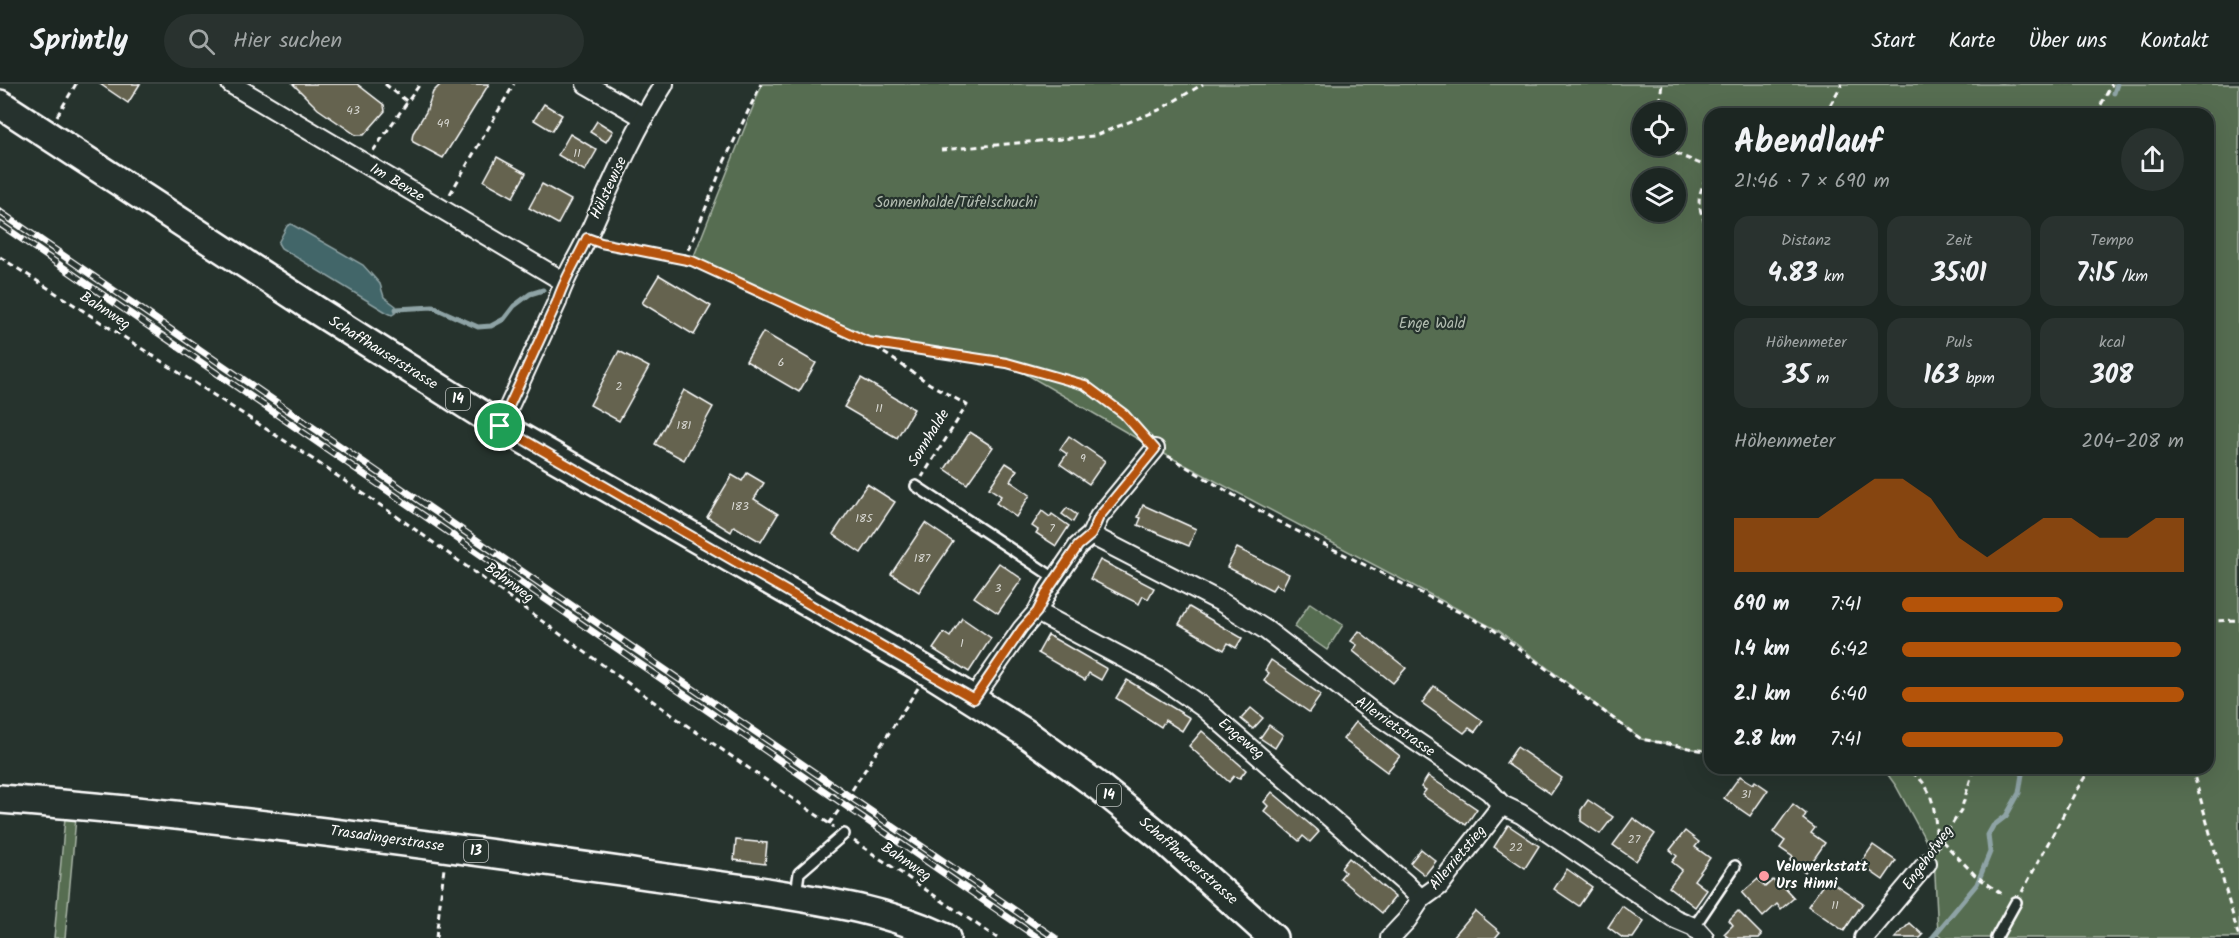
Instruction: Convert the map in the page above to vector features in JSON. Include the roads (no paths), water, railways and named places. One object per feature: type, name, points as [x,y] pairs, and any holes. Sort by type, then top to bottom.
[{"type":"main road","name":"Schaffhauserstrasse","points":[[0,104],[316,310],[500,426],[974,699],[1098,786],[1220,888],[1273,938]]},
{"type":"main road","name":"Trasadingerstrasse","points":[[0,799],[186,814],[446,847],[796,897],[889,915],[946,938]]},
{"type":"street","name":"Im Benze","points":[[231,84],[563,282]]},
{"type":"street","points":[[586,84],[643,117]]},
{"type":"street","name":"Hülstewise","points":[[500,426],[557,302],[563,282],[587,238],[612,178],[643,117],[664,84]]},
{"type":"street","points":[[974,699],[1022,629],[1037,612],[1078,546],[1091,535],[1099,517],[1155,449]]},
{"type":"street","name":"Allerrietstrasse","points":[[1091,535],[1221,602],[1266,630],[1370,710],[1489,791],[1502,805],[1521,814],[1675,919],[1699,932]]},
{"type":"street","name":"Engeweg","points":[[1037,612],[1161,678],[1204,708],[1421,899]]},
{"type":"street","name":"Allerrietstieg","points":[[1390,938],[1407,920],[1421,899],[1439,886],[1502,805]]},
{"type":"street","name":"Engehofweg","points":[[1864,938],[1931,857]]},
{"type":"lane","name":"Sonnhalde","points":[[916,486],[1056,579]]},
{"type":"lane","points":[[796,897],[799,873],[844,834]]},
{"type":"lane","name":"Allerrietstrasse","points":[[1699,932],[1735,866]]},
{"type":"lane","points":[[1996,938],[2016,902]]},
{"type":"water","points":[[291,224],[363,265],[380,284],[384,297],[396,306],[395,313],[392,315],[386,312],[281,248],[278,243],[287,226]]},
{"type":"waterway","points":[[2114,93],[2117,84]]},
{"type":"waterway","points":[[396,309],[433,307],[478,327],[491,326],[504,319],[514,306],[530,294],[543,290]]},
{"type":"waterway","points":[[1932,938],[1977,884],[1990,852],[1988,835],[1993,826],[2006,816],[2019,793],[2022,774]]},
{"type":"railway","points":[[0,212],[1055,938]]},
{"type":"railway","points":[[0,224],[1038,938]]},
{"type":"place","name":"Velowerkstatt Urs Hinni","points":[[1764,876]]},
{"type":"park label","name":"Sonnenhalde/Tüfelschuchi","points":[[956,203]]},
{"type":"park label","name":"Enge Wald","points":[[1432,324]]}]
